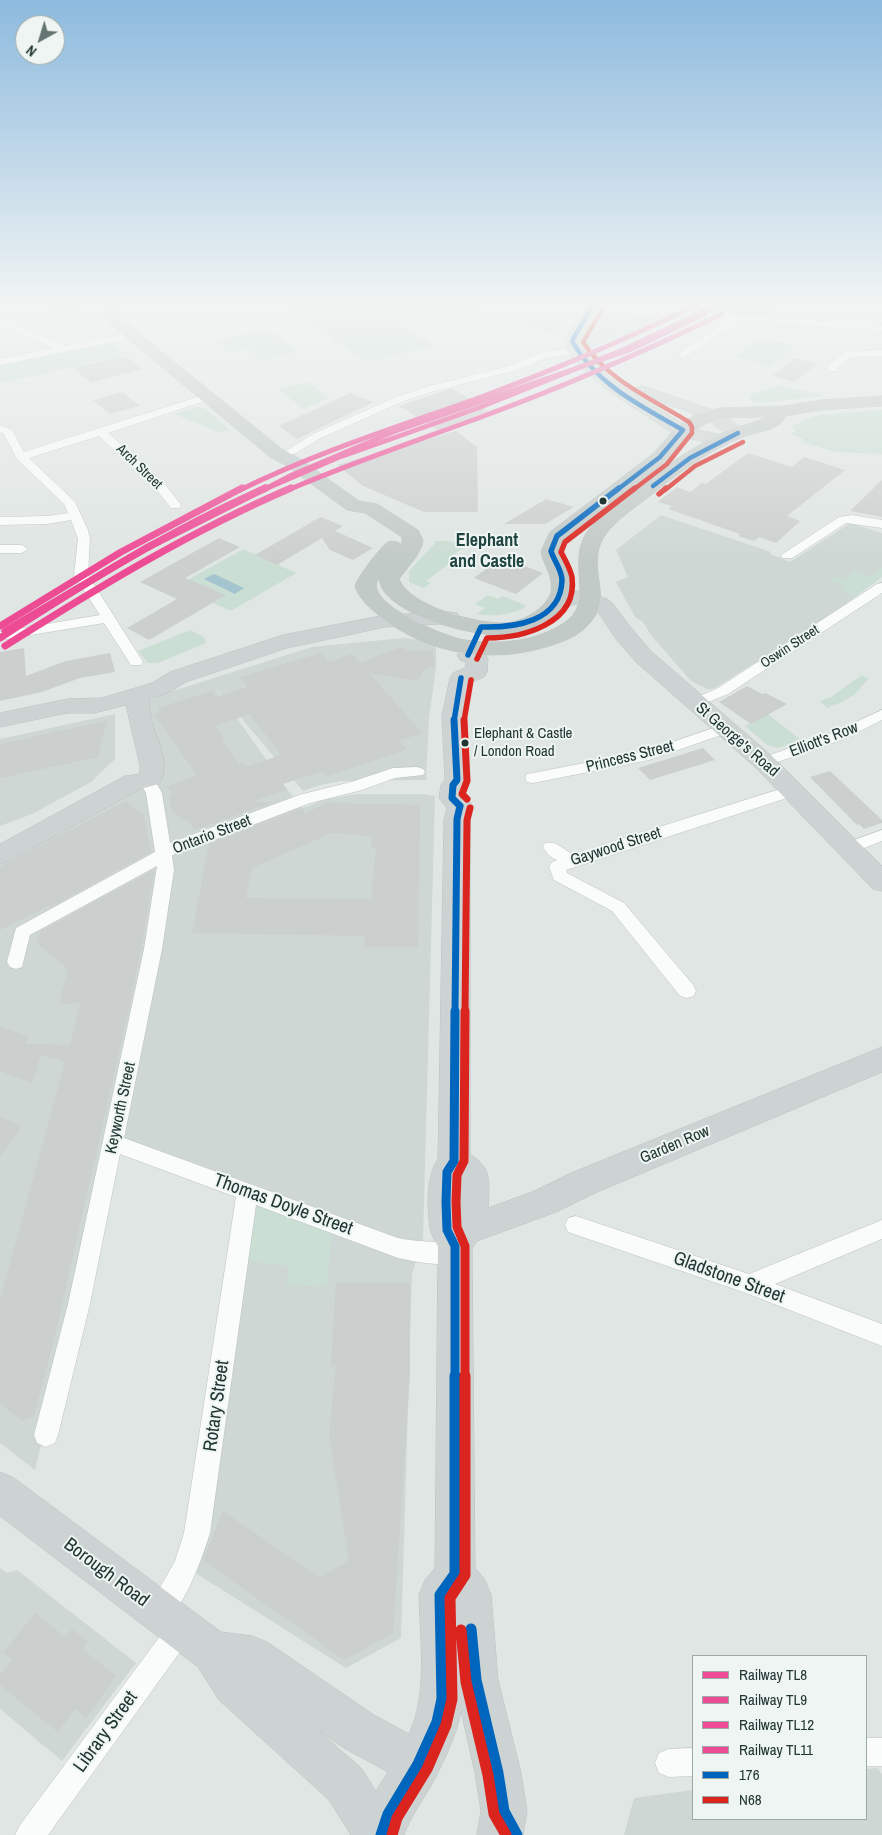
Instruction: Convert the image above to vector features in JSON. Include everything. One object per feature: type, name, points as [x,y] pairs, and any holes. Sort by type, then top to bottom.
[{"type":"highway","points":[[199,391],[276,453],[291,457]]},
{"type":"highway","points":[[213,391],[291,457],[354,506],[359,514],[393,540],[394,546],[386,559],[367,580],[366,588],[376,601],[397,621],[418,632],[470,651],[506,649],[545,640],[562,633],[578,623],[585,615],[592,599],[587,558],[590,544],[607,522],[674,470],[722,440],[774,420],[784,411]]},
{"type":"highway","points":[[354,506],[370,508],[412,534],[414,542],[390,580],[391,589],[398,596],[410,604],[482,627],[499,629],[524,625],[537,620],[557,602],[562,579],[551,550],[557,536],[650,466],[692,423],[710,416],[882,401]]},
{"type":"main road","points":[[617,391],[680,434],[722,440]]},
{"type":"main road","points":[[643,391],[710,416],[722,440]]},
{"type":"main road","points":[[557,602],[575,597],[592,599]]},
{"type":"main road","name":"St George's Road","points":[[592,599],[606,608],[638,650],[696,704],[764,762],[882,882]]},
{"type":"main road","points":[[67,706],[87,694],[156,678],[178,677],[282,642],[334,633],[345,628],[370,623],[449,618]]},
{"type":"main road","points":[[379,1835],[388,1814],[418,1764],[437,1722],[442,1699],[440,1594],[455,1574],[459,1243],[447,1230],[446,1202],[447,1172],[454,1161],[458,793],[454,716],[461,678],[476,672],[477,659],[470,651],[482,627]]},
{"type":"main road","points":[[334,633],[349,638],[418,632]]},
{"type":"main road","points":[[0,720],[67,706],[94,706],[140,695],[165,686],[178,677]]},
{"type":"main road","points":[[0,855],[134,782],[146,782],[153,775],[138,710],[140,695]]},
{"type":"main road","name":"Garden Row","points":[[459,1243],[584,1183],[882,1059]]},
{"type":"main road","name":"Borough Road","points":[[0,1492],[185,1631],[234,1685],[345,1784],[379,1835]]},
{"type":"main road","points":[[455,1574],[470,1594],[476,1680],[505,1814]]},
{"type":"main road","name":"Borough Road","points":[[185,1631],[252,1658],[358,1731],[418,1764]]},
{"type":"street","points":[[291,457],[317,436],[394,401],[426,391]]},
{"type":"street","points":[[21,457],[207,397]]},
{"type":"street","points":[[0,428],[8,432],[21,457],[69,502],[84,539],[81,575],[136,662]]},
{"type":"street","name":"Arch Street","points":[[100,431],[160,486],[176,505]]},
{"type":"street","points":[[0,521],[47,520],[76,516]]},
{"type":"street","points":[[787,555],[837,523],[852,519],[882,524]]},
{"type":"street","points":[[0,549],[22,549]]},
{"type":"street","name":"Oswin Street","points":[[696,704],[723,691],[882,587]]},
{"type":"street","points":[[0,636],[107,618]]},
{"type":"street","name":"Elliott's Row","points":[[764,762],[866,723],[882,714]]},
{"type":"street","name":"Princess Street","points":[[534,778],[649,755],[725,729]]},
{"type":"street","name":"Ontario Street","points":[[16,962],[22,932],[155,860],[171,848],[192,842],[305,799],[356,786],[392,773],[417,772]]},
{"type":"street","name":"Keyworth Street","points":[[46,1435],[80,1304],[153,949],[166,870],[154,793],[150,784],[146,782]]},
{"type":"street","name":"Gaywood Street","points":[[687,991],[618,907],[560,876],[557,867],[573,860],[793,790]]},
{"type":"street","points":[[849,848],[882,835]]},
{"type":"street","points":[[551,847],[557,854],[573,860]]},
{"type":"street","name":"Thomas Doyle Street","points":[[114,1143],[398,1248],[411,1251],[459,1243]]},
{"type":"street","name":"Rotary Street","points":[[185,1631],[186,1567],[197,1533],[247,1191]]},
{"type":"street","name":"Gladstone Street","points":[[576,1224],[749,1284],[882,1335]]},
{"type":"street","points":[[749,1284],[882,1229]]},
{"type":"street","name":"Library Street","points":[[30,1835],[185,1631]]},
{"type":"street","points":[[867,1752],[882,1752]]},
{"type":"shaded area","points":[[661,515],[771,552],[770,554],[790,562],[850,523],[882,533],[882,577],[818,624],[713,689],[707,689],[691,681],[651,635],[643,622],[635,617],[616,582],[628,577],[616,550]]},
{"type":"shaded area","points":[[403,638],[421,640],[436,645],[436,667],[429,718],[426,780],[341,781],[303,791],[214,686],[290,793],[303,808],[323,800],[357,794],[423,794],[435,796],[423,1238],[412,1274],[401,1638],[346,1668],[186,1567],[247,1191],[113,1143],[35,1470],[0,1443],[0,862],[146,780],[149,701],[154,697],[312,647]]},
{"type":"shaded area","points":[[115,714],[115,759],[91,782],[32,814],[0,826],[0,739]]},
{"type":"shaded area","points":[[0,1568],[7,1573],[17,1570],[136,1663],[62,1761],[0,1709]]},
{"type":"shaded area","points":[[877,1768],[882,1774],[882,1835],[624,1835],[634,1798],[692,1790],[692,1820],[867,1820],[867,1769]]},
{"type":"green space","points":[[280,391],[318,391],[329,398],[304,409]]},
{"type":"green space","points":[[762,391],[802,391],[824,396],[762,403],[749,399],[750,395]]},
{"type":"green space","points":[[197,407],[206,409],[229,429],[220,433],[174,414]]},
{"type":"green space","points":[[882,410],[882,454],[836,452],[802,442],[803,439],[791,434],[796,431],[791,426],[818,415]]},
{"type":"green space","points":[[434,541],[449,541],[465,547],[450,557],[456,559],[426,581],[431,583],[424,588],[409,582],[409,571],[435,543]]},
{"type":"green space","points":[[244,549],[296,573],[231,611],[213,603],[225,595],[202,585],[196,588],[176,586]]},
{"type":"green space","points":[[882,568],[882,577],[855,596],[841,591],[845,587],[829,581],[833,577],[848,579],[854,571],[870,577]]},
{"type":"green space","points":[[488,595],[498,599],[503,596],[527,606],[503,614],[477,614],[485,608],[475,604]]},
{"type":"green space","points":[[190,630],[204,637],[206,643],[158,663],[148,663],[138,651]]},
{"type":"green space","points":[[862,675],[869,679],[858,691],[844,701],[827,708],[820,701],[831,697]]},
{"type":"green space","points":[[768,714],[801,740],[778,748],[767,745],[745,726]]},
{"type":"green space","points":[[252,1207],[281,1210],[332,1230],[327,1287],[286,1285],[289,1266],[245,1261]]},
{"type":"water","points":[[214,574],[244,588],[235,594],[204,579]]},
{"type":"building","points":[[444,391],[456,391],[489,411],[438,430],[399,406]]},
{"type":"building","points":[[123,392],[140,406],[110,414],[93,400]]},
{"type":"building","points":[[350,393],[374,402],[297,439],[279,426]]},
{"type":"building","points":[[456,431],[477,447],[478,512],[424,512],[363,486],[337,465]]},
{"type":"building","points":[[748,453],[792,467],[804,457],[845,470],[787,516],[800,521],[776,543],[759,537],[754,541],[738,536],[740,534],[668,509],[672,506],[658,502],[677,487],[690,492],[702,483],[706,484]]},
{"type":"building","points":[[882,480],[882,517],[850,511]]},
{"type":"building","points":[[546,499],[574,507],[545,524],[504,524]]},
{"type":"building","points":[[321,517],[343,526],[335,531],[373,548],[353,560],[330,550],[322,538],[277,565],[255,555],[312,522],[311,520],[313,521]]},
{"type":"building","points":[[219,538],[240,547],[185,578],[226,595],[149,640],[127,628],[177,599],[140,582]]},
{"type":"building","points":[[502,557],[543,573],[516,594],[474,578]]},
{"type":"building","points":[[401,647],[409,651],[433,650],[434,666],[424,670],[420,678],[415,681],[369,673],[422,733],[399,741],[407,750],[327,776],[322,771],[283,784],[287,790],[251,802],[274,802],[195,830],[189,822],[174,813],[170,807],[170,795],[173,794],[167,786],[197,775],[154,714],[160,712],[158,708],[211,691],[216,697],[248,687],[240,677],[321,653],[329,662],[352,654],[360,663]],"holes":[[[250,714],[281,755],[246,767],[242,762],[239,764],[222,741],[225,739],[215,726]]]},
{"type":"building","points":[[24,648],[26,676],[66,661],[110,653],[115,672],[80,678],[42,692],[0,701],[0,652]]},
{"type":"building","points":[[747,686],[787,704],[751,724],[719,702]]},
{"type":"building","points":[[107,721],[98,757],[0,778],[0,744]]},
{"type":"building","points":[[703,748],[715,760],[650,780],[638,768]]},
{"type":"building","points":[[830,771],[882,820],[882,823],[864,829],[859,824],[857,825],[810,777]]},
{"type":"building","points":[[126,801],[144,816],[151,852],[49,908],[50,905],[0,930],[0,867]]},
{"type":"building","points":[[328,803],[420,805],[418,947],[364,947],[365,936],[192,933],[209,844],[301,808],[305,813]],"holes":[[[332,833],[372,836],[371,848],[376,848],[371,899],[246,898],[252,868]]]},
{"type":"building","points":[[154,870],[143,940],[129,1009],[53,1344],[34,1416],[23,1421],[0,1404],[0,1300],[65,1062],[41,1055],[32,1083],[0,1071],[0,1026],[28,1036],[26,1044],[70,1045],[80,1003],[59,1004],[68,969],[37,943],[41,931]]},
{"type":"building","points":[[0,1117],[20,1125],[17,1134],[0,1156]]},
{"type":"building","points":[[336,1283],[410,1283],[410,1374],[393,1633],[344,1660],[203,1560],[223,1511],[320,1578],[349,1560],[329,1435],[336,1365],[331,1365]]},
{"type":"building","points":[[35,1613],[65,1637],[72,1629],[88,1641],[82,1649],[116,1676],[86,1718],[75,1709],[58,1732],[0,1685],[0,1675],[12,1660],[3,1653]]},
{"type":"rail line","name":"TL11","points":[[0,626],[121,552],[247,486],[351,442],[496,391]]},
{"type":"rail line","name":"TL9","points":[[5,631],[146,548],[292,475],[393,432],[512,391]]},
{"type":"rail line","name":"TL8","points":[[0,638],[79,587],[205,516],[337,458],[521,391]]},
{"type":"rail line","name":"TL12","points":[[5,646],[84,596],[210,525],[243,509],[341,467],[482,417],[548,391]]},
{"type":"transit line","name":"176","points":[[468,655],[481,627],[494,628],[521,625],[545,614],[554,605],[560,594],[562,580],[561,573],[551,551],[557,536],[660,457],[683,430],[617,391]]},
{"type":"transit line","name":"N68","points":[[477,659],[487,638],[501,638],[530,633],[555,619],[564,608],[570,596],[572,581],[570,570],[561,552],[565,542],[667,464],[692,433],[692,427],[689,422],[636,391]]},
{"type":"transit line","name":"176","points":[[653,486],[690,458],[738,433]]},
{"type":"transit line","name":"N68","points":[[659,494],[695,466],[743,442]]},
{"type":"transit line","name":"176","points":[[460,806],[452,798],[453,785],[457,780],[454,716],[461,678]]},
{"type":"transit line","name":"N68","points":[[467,799],[462,794],[467,781],[464,717],[471,680]]},
{"type":"transit line","name":"176","points":[[381,1835],[388,1814],[418,1764],[437,1722],[442,1699],[440,1595],[455,1574],[455,1246],[447,1230],[446,1202],[447,1172],[454,1161],[457,819],[460,806]]},
{"type":"transit line","name":"N68","points":[[392,1835],[397,1818],[427,1769],[446,1725],[452,1699],[450,1598],[465,1575],[465,1246],[457,1227],[456,1202],[457,1175],[464,1161],[467,820],[470,808]]},
{"type":"transit line","name":"176","points":[[471,1629],[476,1680],[498,1773],[504,1811],[517,1835]]},
{"type":"transit line","name":"N68","points":[[461,1630],[466,1682],[488,1775],[494,1814],[506,1835]]},
{"type":"place","name":"Elephant & Castle / London Road","points":[[465,743]]},
{"type":"district","name":"Elephant and Castle","points":[[487,551]]}]
